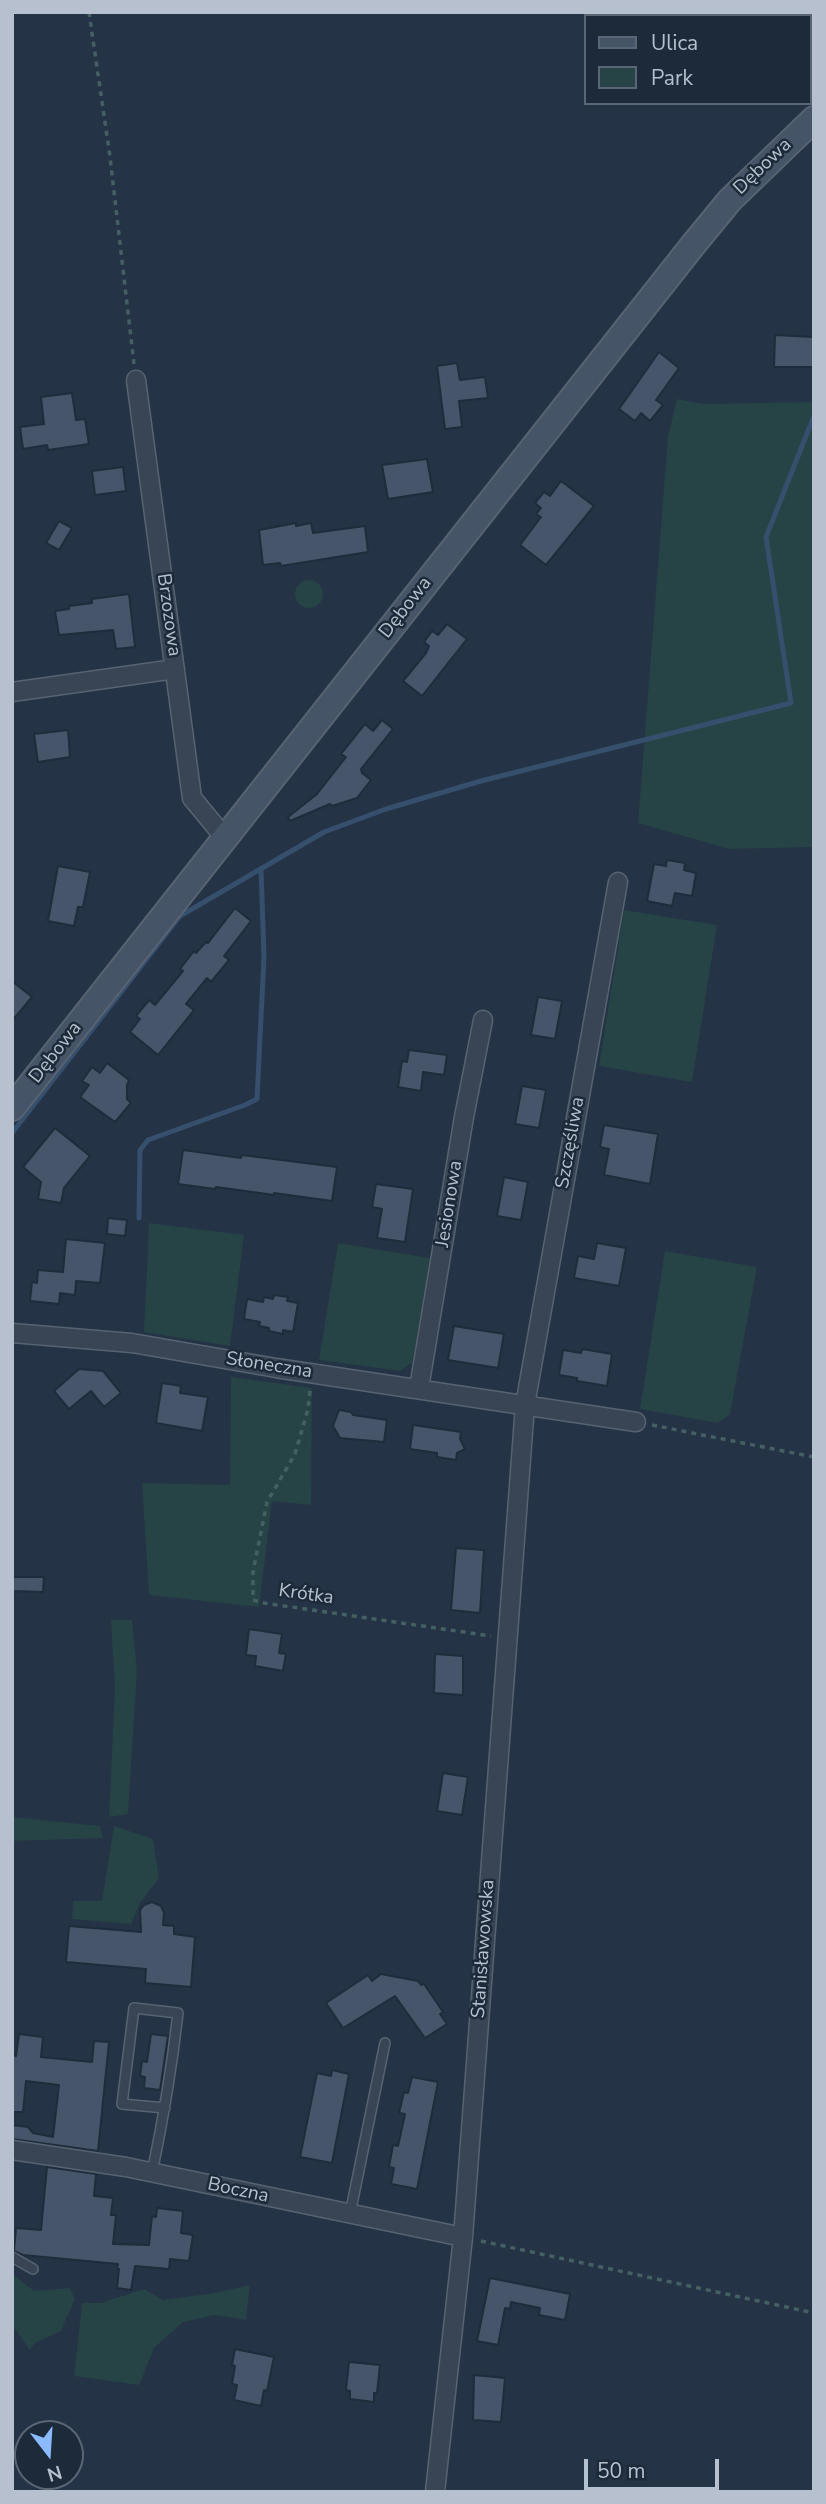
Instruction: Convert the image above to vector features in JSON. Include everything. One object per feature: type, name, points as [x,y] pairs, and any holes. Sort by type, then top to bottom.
[{"type":"street","name":"Dębowa","points":[[12,1108],[692,245],[730,200],[814,119]]},
{"type":"street","name":"Brzozowa","points":[[136,380],[192,797],[225,838]]},
{"type":"street","points":[[12,692],[175,669]]},
{"type":"street","name":"Szczęśliwa","points":[[525,1405],[618,882]]},
{"type":"street","name":"Jesionowa","points":[[419,1388],[482,1020]]},
{"type":"street","name":"Słoneczna","points":[[12,1333],[132,1343],[312,1374],[636,1422]]},
{"type":"street","name":"Stanisławowska","points":[[435,2492],[463,2237],[525,1405]]},
{"type":"street","name":"Boczna","points":[[12,2150],[152,2173],[463,2237]]},
{"type":"lane","points":[[152,2173],[165,2108],[178,2013],[134,2008],[122,2104],[165,2108]]},
{"type":"lane","points":[[350,2214],[384,2043]]},
{"type":"lane","points":[[12,2257],[33,2269]]},
{"type":"path","points":[[89,12],[110,157],[136,380]]},
{"type":"path","name":"Krótka","points":[[312,1374],[308,1409],[295,1454],[267,1502],[253,1572],[253,1600],[507,1638]]},
{"type":"path","points":[[636,1422],[814,1457]]},
{"type":"path","points":[[463,2237],[814,2313]]},
{"type":"green space","points":[[677,399],[703,404],[814,402],[814,847],[729,849],[638,823],[668,436]]},
{"type":"green space","points":[[309,580],[319,584],[323,594],[319,604],[309,608],[299,604],[295,594],[299,584]]},
{"type":"green space","points":[[624,910],[717,925],[692,1082],[599,1066]]},
{"type":"green space","points":[[149,1223],[244,1235],[230,1346],[144,1332]]},
{"type":"green space","points":[[338,1243],[430,1258],[412,1363],[400,1371],[319,1360]]},
{"type":"green space","points":[[665,1251],[757,1267],[730,1414],[718,1423],[640,1409]]},
{"type":"green space","points":[[231,1377],[312,1388],[311,1505],[272,1501],[259,1607],[149,1595],[142,1483],[230,1485]]},
{"type":"green space","points":[[111,1620],[132,1620],[137,1671],[128,1814],[109,1817],[115,1687]]},
{"type":"green space","points":[[12,1817],[100,1826],[103,1838],[12,1841]]},
{"type":"green space","points":[[114,1826],[153,1839],[159,1878],[140,1903],[131,1924],[72,1919],[73,1901],[102,1901]]},
{"type":"green space","points":[[12,2274],[34,2291],[70,2288],[75,2299],[61,2331],[35,2343],[30,2350],[12,2325]]},
{"type":"green space","points":[[250,2285],[246,2320],[215,2315],[183,2322],[154,2348],[139,2385],[74,2376],[82,2303],[101,2303],[144,2289],[163,2300]]},
{"type":"building","points":[[775,335],[814,337],[814,367],[774,367]]},
{"type":"building","points":[[659,352],[679,368],[656,400],[663,405],[650,421],[641,413],[635,421],[619,409]]},
{"type":"building","points":[[457,363],[460,380],[485,377],[488,398],[459,401],[462,427],[445,429],[437,366]]},
{"type":"building","points":[[72,393],[76,420],[85,419],[89,444],[48,450],[47,445],[23,449],[20,427],[44,424],[41,397]]},
{"type":"building","points":[[427,459],[433,492],[388,499],[382,465]]},
{"type":"building","points":[[123,467],[126,491],[95,495],[92,471]]},
{"type":"building","points":[[561,481],[594,506],[546,565],[520,545],[541,517],[536,514],[541,508],[535,503],[544,492],[550,496]]},
{"type":"building","points":[[59,521],[72,528],[59,550],[46,543]]},
{"type":"building","points":[[296,523],[296,526],[311,523],[313,533],[365,526],[368,552],[281,566],[280,563],[263,565],[259,530]]},
{"type":"building","points":[[129,594],[135,647],[116,649],[113,630],[59,635],[55,611],[92,603],[92,599]]},
{"type":"building","points":[[447,624],[467,639],[422,696],[403,681],[426,653],[429,646],[424,642],[432,631],[438,635]]},
{"type":"building","points":[[382,720],[393,729],[361,769],[371,780],[357,798],[332,806],[330,804],[290,821],[288,817],[317,794],[346,757],[341,754],[365,724],[373,731]]},
{"type":"building","points":[[68,730],[70,757],[38,762],[34,734]]},
{"type":"building","points":[[667,860],[685,863],[684,870],[696,873],[692,896],[675,893],[672,906],[647,901],[654,864],[666,866]]},
{"type":"building","points":[[58,866],[90,872],[83,907],[78,907],[74,926],[48,921]]},
{"type":"building","points":[[235,908],[251,921],[224,956],[229,960],[211,982],[207,978],[186,1004],[194,1010],[158,1055],[130,1032],[140,1019],[136,1016],[149,1000],[155,1005],[183,971],[180,969],[194,951],[196,953],[208,943]]},
{"type":"building","points":[[12,981],[32,997],[12,1021]]},
{"type":"building","points":[[538,997],[562,1001],[555,1039],[531,1035]]},
{"type":"building","points":[[409,1050],[447,1055],[444,1075],[423,1072],[421,1091],[398,1087],[402,1061],[407,1062]]},
{"type":"building","points":[[107,1063],[129,1080],[127,1099],[131,1103],[115,1122],[80,1097],[89,1085],[82,1081],[92,1067],[100,1073]]},
{"type":"building","points":[[522,1086],[546,1090],[539,1128],[515,1124]]},
{"type":"building","points":[[604,1125],[658,1134],[650,1184],[604,1175],[609,1149],[600,1147]]},
{"type":"building","points":[[55,1128],[90,1156],[64,1188],[61,1203],[38,1199],[41,1182],[23,1167]]},
{"type":"building","points":[[183,1150],[337,1167],[332,1201],[178,1184]]},
{"type":"building","points":[[504,1177],[528,1182],[521,1220],[497,1216]]},
{"type":"building","points":[[376,1184],[413,1189],[405,1242],[377,1238],[382,1209],[372,1207]]},
{"type":"building","points":[[108,1218],[127,1220],[125,1236],[107,1234]]},
{"type":"building","points":[[66,1239],[105,1243],[100,1283],[76,1281],[75,1295],[60,1293],[59,1304],[30,1301],[32,1282],[37,1283],[38,1270],[63,1272]]},
{"type":"building","points":[[597,1243],[626,1248],[619,1286],[574,1278],[578,1256],[594,1259]]},
{"type":"building","points":[[274,1295],[288,1297],[287,1301],[298,1303],[293,1332],[283,1330],[283,1334],[269,1331],[269,1328],[259,1326],[260,1322],[244,1319],[247,1299],[263,1302],[264,1297],[273,1299]]},
{"type":"building","points":[[454,1326],[504,1334],[498,1368],[448,1360]]},
{"type":"building","points":[[582,1349],[612,1354],[607,1386],[559,1375],[563,1350],[581,1353]]},
{"type":"building","points":[[79,1369],[103,1371],[121,1393],[104,1407],[91,1391],[69,1409],[54,1391]]},
{"type":"building","points":[[162,1383],[181,1386],[180,1393],[208,1397],[202,1431],[156,1423]]},
{"type":"building","points":[[339,1410],[387,1420],[384,1442],[340,1438],[333,1426]]},
{"type":"building","points":[[413,1425],[461,1432],[460,1439],[465,1449],[457,1453],[456,1460],[437,1457],[437,1453],[410,1449]]},
{"type":"building","points":[[456,1548],[484,1550],[480,1613],[451,1610]]},
{"type":"building","points":[[12,1577],[44,1577],[43,1592],[12,1591]]},
{"type":"building","points":[[249,1629],[282,1634],[279,1653],[286,1654],[283,1671],[255,1666],[256,1656],[246,1655]]},
{"type":"building","points":[[435,1654],[463,1656],[463,1695],[434,1693]]},
{"type":"building","points":[[443,1773],[468,1777],[462,1815],[437,1811]]},
{"type":"building","points":[[152,1902],[161,1906],[164,1913],[163,1925],[174,1926],[174,1934],[195,1937],[191,1987],[145,1983],[146,1969],[66,1962],[69,1926],[141,1932],[140,1910]]},
{"type":"building","points":[[381,1974],[424,1984],[443,2012],[440,2014],[447,2024],[425,2038],[395,1996],[343,2028],[326,2003],[368,1975],[372,1981]]},
{"type":"building","points":[[19,2034],[43,2037],[41,2057],[92,2062],[94,2041],[109,2042],[98,2151],[12,2139],[12,2125],[28,2127],[33,2133],[53,2137],[59,2085],[26,2081],[23,2112],[12,2112],[12,2055],[16,2056]]},
{"type":"building","points":[[151,2034],[168,2036],[160,2090],[144,2088],[145,2077],[140,2076],[142,2061],[147,2062]]},
{"type":"building","points":[[332,2070],[349,2074],[332,2163],[300,2157],[317,2073],[331,2076]]},
{"type":"building","points":[[412,2077],[438,2082],[417,2189],[391,2184],[394,2168],[389,2167],[393,2145],[398,2146],[405,2114],[399,2113],[404,2092],[408,2093]]},
{"type":"building","points":[[47,2167],[96,2174],[94,2196],[113,2198],[111,2215],[116,2215],[113,2244],[149,2245],[152,2216],[156,2217],[157,2208],[183,2211],[181,2233],[193,2235],[189,2261],[170,2259],[169,2269],[135,2266],[131,2290],[117,2288],[118,2264],[23,2255],[14,2251],[16,2228],[41,2230]]},
{"type":"building","points":[[490,2278],[570,2294],[565,2320],[539,2315],[540,2308],[511,2302],[510,2309],[505,2308],[498,2345],[477,2341]]},
{"type":"building","points":[[235,2349],[274,2357],[261,2406],[234,2400],[237,2385],[232,2384]]},
{"type":"building","points":[[349,2362],[380,2365],[374,2402],[350,2399],[350,2391],[346,2390]]},
{"type":"building","points":[[474,2375],[505,2378],[501,2422],[473,2420]]},
{"type":"waterway","points":[[12,1133],[180,916],[324,832],[386,809],[481,781],[791,703],[766,537],[814,416]]},
{"type":"waterway","points":[[139,1218],[140,1150],[148,1140],[257,1099],[264,957],[261,869]]}]
